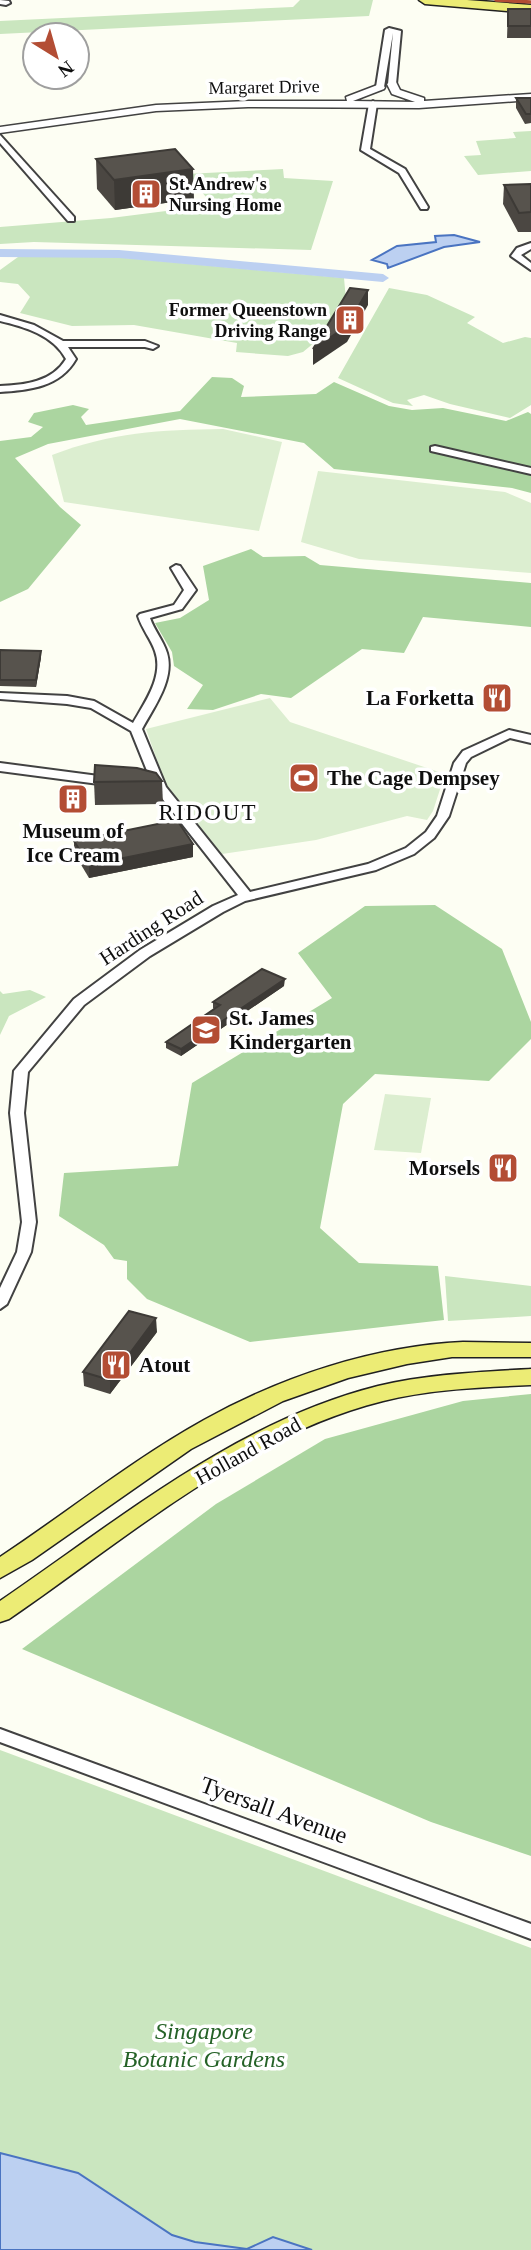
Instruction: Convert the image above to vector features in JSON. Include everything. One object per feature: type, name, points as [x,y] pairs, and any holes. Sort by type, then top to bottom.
[{"type":"main road","points":[[425,0],[531,9]]},
{"type":"main road","name":"Holland Road","points":[[0,1569],[186,1441],[243,1410],[303,1384],[363,1366],[442,1351],[531,1350]]},
{"type":"main road","name":"Holland Road","points":[[0,1614],[215,1466],[267,1436],[325,1411],[379,1394],[453,1381],[531,1377]]},
{"type":"street","points":[[326,103],[366,95],[380,87],[389,30],[397,31],[392,84],[396,92],[441,103]]},
{"type":"street","name":"Margaret Drive","points":[[0,130],[156,108],[441,103],[531,97]]},
{"type":"street","points":[[373,104],[365,150],[402,171],[424,207]]},
{"type":"street","points":[[0,138],[71,219]]},
{"type":"street","points":[[531,246],[516,252],[516,256],[531,267]]},
{"type":"street","points":[[0,318],[29,326],[68,350],[71,359],[67,369],[40,383],[0,390]]},
{"type":"street","points":[[60,344],[153,346]]},
{"type":"street","points":[[435,449],[531,471]]},
{"type":"street","points":[[136,729],[155,694],[163,665],[161,653],[144,616],[178,607],[190,590],[176,568]]},
{"type":"street","points":[[0,696],[67,700],[94,705],[136,729],[153,787],[246,896]]},
{"type":"street","name":"Harding Road","points":[[0,1304],[24,1252],[29,1222],[16,1113],[21,1071],[79,1002],[145,953],[218,909],[246,896],[372,867],[410,851],[430,835],[443,816],[460,763],[467,754],[509,734],[531,738]]},
{"type":"street","points":[[0,767],[133,784]]},
{"type":"street","name":"Tyersall Avenue","points":[[0,1735],[531,1932]]},
{"type":"green space","points":[[300,0],[373,0],[369,16],[91,30],[91,21],[21,21],[21,33],[0,34],[0,21],[293,7]]},
{"type":"green space","points":[[531,131],[531,171],[478,175],[464,156],[481,155],[476,141],[516,138],[513,132]]},
{"type":"green space","points":[[283,169],[284,178],[333,181],[311,250],[34,242],[0,244],[0,227],[111,218],[213,205],[186,174]]},
{"type":"green space","points":[[18,257],[115,257],[344,278],[346,300],[326,333],[303,352],[288,356],[236,352],[237,343],[134,325],[72,326],[20,313],[30,297],[18,284],[0,282],[0,270]]},
{"type":"green space","points":[[389,288],[427,295],[475,317],[467,323],[503,343],[531,338],[531,405],[510,418],[424,395],[407,400],[413,406],[393,403],[338,378]]},
{"type":"green space","points":[[212,377],[232,378],[244,386],[241,397],[316,394],[334,382],[389,406],[412,410],[443,408],[506,421],[528,412],[531,414],[531,493],[512,488],[334,469],[304,443],[180,419],[48,444],[15,458],[60,507],[81,525],[28,589],[0,602],[0,441],[31,437],[43,427],[28,422],[34,413],[73,405],[89,409],[81,417],[86,425],[180,411]]},
{"type":"green space","points":[[223,429],[282,442],[259,531],[64,502],[52,455],[116,437],[178,430]]},
{"type":"green space","points":[[318,471],[505,492],[531,503],[531,573],[359,559],[301,542]]},
{"type":"green space","points":[[251,549],[263,557],[305,556],[320,565],[531,583],[531,627],[423,617],[404,653],[362,649],[291,698],[261,694],[213,710],[187,709],[203,685],[174,666],[172,652],[155,623],[180,618],[209,600],[203,566]]},
{"type":"green space","name":"The Cage Dempsey","points":[[270,698],[290,722],[445,774],[433,811],[427,820],[407,816],[316,840],[222,854],[165,783],[146,729]]},
{"type":"green space","points":[[435,905],[502,949],[531,1022],[531,1039],[489,1081],[375,1074],[343,1104],[320,1228],[359,1263],[438,1266],[444,1320],[250,1342],[147,1299],[127,1279],[127,1261],[114,1259],[104,1245],[59,1216],[64,1173],[178,1166],[192,1083],[332,998],[298,953],[365,906]]},
{"type":"green space","points":[[30,990],[46,997],[9,1016],[0,1035],[0,991],[3,994]]},
{"type":"green space","points":[[385,1094],[431,1098],[421,1153],[374,1150]]},
{"type":"green space","points":[[445,1276],[531,1286],[531,1316],[448,1321]]},
{"type":"green space","points":[[531,1394],[531,1856],[431,1822],[22,1649],[216,1504],[325,1439],[463,1401]]},
{"type":"green space","name":"Singapore Botanic Gardens","points":[[0,1750],[531,1948],[531,2250],[0,2250]]},
{"type":"water","points":[[454,235],[480,242],[444,247],[388,268],[387,264],[372,260],[397,246],[436,242],[435,236]]},
{"type":"water","points":[[0,2153],[78,2173],[172,2235],[195,2242],[247,2249],[273,2237],[312,2250],[0,2250]]},
{"type":"building","points":[[508,9],[531,9],[531,26],[508,26]]},
{"type":"building","points":[[516,98],[531,98],[531,114],[526,114]]},
{"type":"building","points":[[175,149],[193,169],[114,180],[96,159]]},
{"type":"building","points":[[531,184],[531,212],[519,213],[504,185]]},
{"type":"building","points":[[350,288],[368,290],[347,326],[313,349]]},
{"type":"building","points":[[0,650],[41,651],[36,680],[0,680]]},
{"type":"building","points":[[95,765],[137,768],[156,773],[162,781],[94,782]]},
{"type":"building","points":[[177,820],[193,844],[89,865],[74,841]]},
{"type":"building","points":[[262,969],[285,979],[181,1049],[166,1042],[220,1005],[213,1002]]},
{"type":"building","points":[[129,1311],[156,1318],[110,1380],[83,1372]]},
{"type":"waterway","points":[[0,253],[119,254],[383,278]]},
{"type":"railway","points":[[496,0],[531,2]]},
{"type":"place","name":"St. Andrew's Nursing Home","points":[[146,194]]},
{"type":"place","name":"Former Queenstown Driving Range","points":[[350,320]]},
{"type":"place","name":"La Forketta","points":[[497,698]]},
{"type":"place","name":"The Cage Dempsey","points":[[304,778]]},
{"type":"place","name":"Museum of Ice Cream","points":[[73,799]]},
{"type":"place","name":"St. James Kindergarten","points":[[206,1030]]},
{"type":"place","name":"Morsels","points":[[503,1168]]},
{"type":"place","name":"Atout","points":[[116,1365]]},
{"type":"district","name":"RIDOUT","points":[[208,812]]}]
